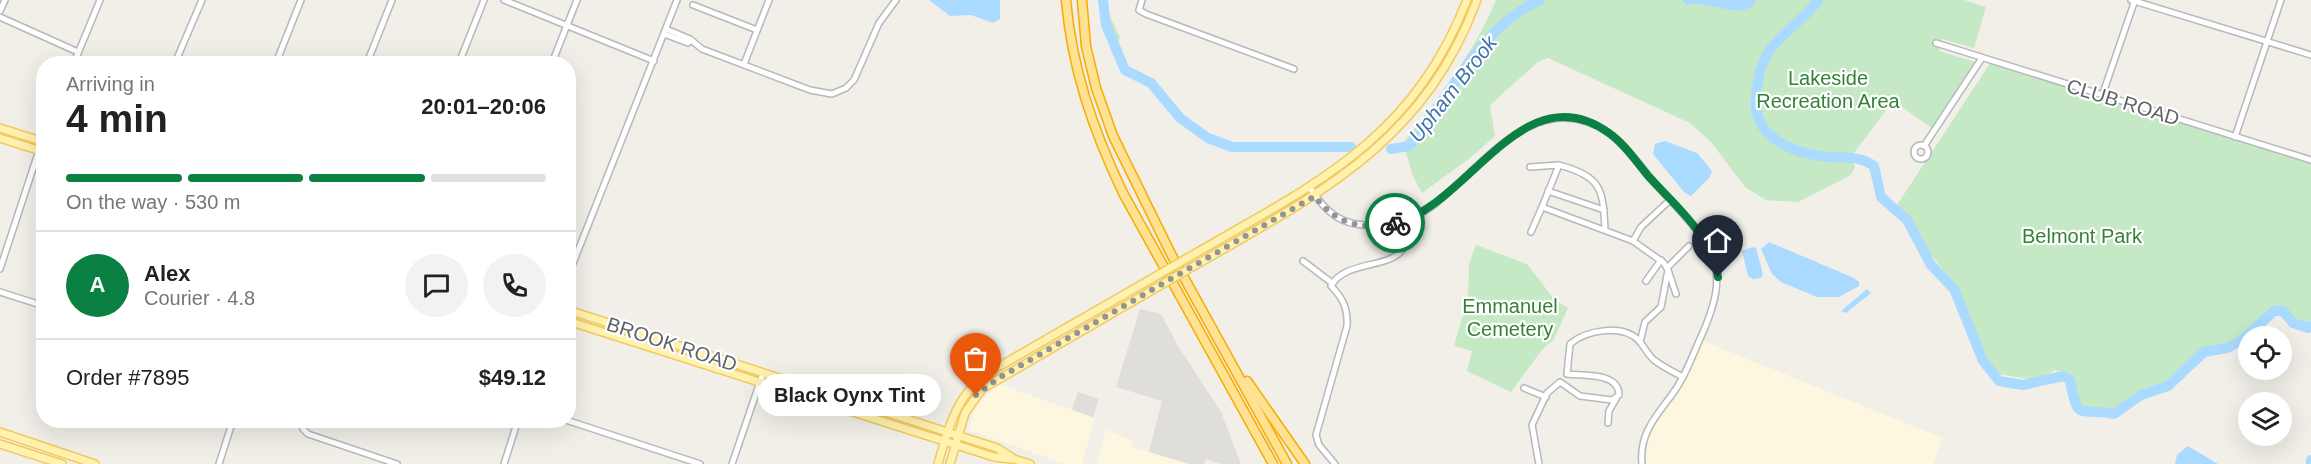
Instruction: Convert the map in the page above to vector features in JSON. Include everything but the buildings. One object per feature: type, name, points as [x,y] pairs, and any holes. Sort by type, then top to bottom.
[{"type":"highway","points":[[1066,0],[1080,84],[1104,153],[1123,193],[1273,464]]},
{"type":"highway","points":[[1082,0],[1089,56],[1096,88],[1113,136],[1171,254],[1287,464]]},
{"type":"highway","points":[[1230,359],[1305,464]]},
{"type":"main road","points":[[938,464],[961,400],[980,378],[1310,188],[1352,158],[1402,110],[1440,57],[1467,0]]},
{"type":"main road","points":[[950,464],[967,410],[982,389],[1315,196],[1371,154],[1417,108],[1454,51],[1477,0]]},
{"type":"main road","points":[[0,128],[36,137]]},
{"type":"main road","points":[[0,138],[36,149]]},
{"type":"main road","name":"BROOK ROAD","points":[[576,313],[997,448],[1014,459]]},
{"type":"main road","name":"BROOK ROAD","points":[[576,324],[955,445],[994,457],[1014,459],[1030,464]]},
{"type":"main road","points":[[0,432],[95,464]]},
{"type":"main road","points":[[0,444],[62,464]]},
{"type":"street","points":[[0,11],[5,0]]},
{"type":"street","points":[[77,56],[100,0]]},
{"type":"street","points":[[178,56],[202,0]]},
{"type":"street","points":[[279,56],[301,0]]},
{"type":"street","points":[[371,56],[392,0]]},
{"type":"street","points":[[462,56],[484,0]]},
{"type":"street","points":[[504,0],[654,61]]},
{"type":"street","points":[[555,56],[577,0]]},
{"type":"street","points":[[576,256],[677,0]]},
{"type":"street","points":[[744,64],[769,0]]},
{"type":"street","points":[[665,31],[687,37],[690,42],[815,92],[829,95],[840,92],[855,78],[875,29],[896,0]]},
{"type":"street","points":[[1142,0],[1139,9],[1163,21],[1294,69]]},
{"type":"street","points":[[2102,96],[2133,0],[2311,55]]},
{"type":"street","points":[[2235,137],[2281,0]]},
{"type":"street","points":[[693,5],[757,30]]},
{"type":"street","points":[[0,17],[78,52]]},
{"type":"street","name":"CLUB ROAD","points":[[1936,43],[2311,160]]},
{"type":"street","points":[[1924,146],[1982,58]]},
{"type":"street","points":[[1310,188],[1335,217],[1349,224],[1387,225],[1404,221],[1431,207],[1518,131],[1538,121],[1561,117],[1590,123],[1610,134],[1706,242],[1718,277],[1714,307],[1683,377],[1645,434],[1641,453],[1642,464]]},
{"type":"street","points":[[0,269],[36,165]]},
{"type":"street","points":[[1531,232],[1559,165]]},
{"type":"street","points":[[1530,167],[1559,165],[1587,175],[1603,197],[1605,230]]},
{"type":"street","points":[[1548,191],[1604,210]]},
{"type":"street","points":[[1633,240],[1641,227],[1670,200]]},
{"type":"street","points":[[1542,207],[1633,240],[1660,260],[1667,269],[1676,294]]},
{"type":"street","points":[[1332,283],[1341,274],[1358,266],[1387,262],[1398,254],[1406,235],[1404,221]]},
{"type":"street","points":[[1640,342],[1646,322],[1661,307],[1667,269],[1689,246]]},
{"type":"street","points":[[1646,281],[1660,260]]},
{"type":"street","points":[[1303,261],[1332,283],[1331,286],[1343,300],[1348,317],[1316,435],[1319,445],[1335,464]]},
{"type":"street","points":[[0,292],[36,303]]},
{"type":"street","points":[[1539,464],[1532,425],[1546,397],[1567,375],[1570,344],[1577,338],[1608,329],[1640,342],[1653,360],[1683,377]]},
{"type":"street","points":[[732,464],[763,373]]},
{"type":"street","points":[[1567,375],[1608,378],[1620,391],[1609,411],[1608,423]]},
{"type":"street","points":[[1560,382],[1580,396],[1612,400],[1617,398]]},
{"type":"street","points":[[1524,388],[1546,397]]},
{"type":"street","points":[[576,423],[700,464]]},
{"type":"street","points":[[219,464],[231,428]]},
{"type":"street","points":[[303,428],[308,434],[397,464]]},
{"type":"street","points":[[504,464],[515,428]]},
{"type":"shaded area","points":[[1140,309],[1161,314],[1178,346],[1221,412],[1241,464],[1221,464],[1206,459],[1204,464],[1189,464],[1149,452],[1162,401],[1116,387]]},
{"type":"shaded area","points":[[1700,340],[1943,438],[1933,464],[1642,464],[1645,434],[1679,385]]},
{"type":"shaded area","points":[[998,384],[1095,418],[1082,464],[1066,464],[968,430],[976,405]]},
{"type":"shaded area","points":[[1078,392],[1099,399],[1093,417],[1072,410]]},
{"type":"shaded area","points":[[1106,430],[1133,441],[1132,447],[1189,464],[1096,464]]},
{"type":"green space","points":[[1101,0],[1105,0],[1120,37],[1116,48],[1108,33]]},
{"type":"green space","name":"Lakeside Recreation Area","points":[[1496,0],[1964,0],[1986,7],[1974,48],[1942,39],[1939,51],[1975,62],[1932,128],[1893,101],[1851,157],[1855,167],[1851,175],[1798,202],[1766,200],[1745,187],[1711,142],[1690,123],[1548,58],[1538,62],[1490,105],[1495,136],[1470,158],[1422,193],[1413,176],[1403,143],[1466,57]]},
{"type":"green space","name":"Belmont Park","points":[[1991,62],[2311,164],[2311,330],[2307,330],[2283,309],[2255,326],[2238,326],[2238,337],[2229,345],[2211,347],[2156,395],[2138,398],[2107,411],[2079,410],[2074,400],[2071,381],[2062,372],[2054,370],[2040,381],[1999,374],[1991,368],[1975,339],[1953,283],[1895,208]]},
{"type":"green space","name":"Emmanuel Cemetery","points":[[1476,245],[1527,264],[1554,299],[1568,308],[1554,339],[1541,351],[1511,392],[1467,371],[1472,351],[1454,346],[1468,297],[1469,264]]},
{"type":"water","points":[[929,0],[1000,0],[1000,19],[993,23],[971,15],[950,16]]},
{"type":"water","points":[[1682,0],[1756,0],[1752,7],[1744,10],[1729,10],[1705,5],[1687,5]]},
{"type":"water","points":[[1665,141],[1697,153],[1712,171],[1709,178],[1691,196],[1684,192],[1653,154],[1655,144]]},
{"type":"water","points":[[1769,242],[1854,278],[1859,282],[1859,286],[1839,297],[1817,297],[1781,282],[1772,274],[1761,249]]},
{"type":"water","points":[[1752,247],[1756,248],[1763,274],[1761,278],[1753,279],[1748,276],[1742,251]]},
{"type":"water","points":[[1867,289],[1871,293],[1846,313],[1841,311]]},
{"type":"water","points":[[2188,446],[2218,464],[2175,464],[2177,455]]},
{"type":"waterway","name":"Upham Brook","points":[[1103,0],[1106,25],[1125,70],[1151,83],[1180,118],[1208,138],[1232,147],[1351,147]]},
{"type":"waterway","name":"Upham Brook","points":[[1391,149],[1409,146],[1420,135],[1458,77],[1486,41],[1520,11],[1540,0]]},
{"type":"waterway","name":"Upham Brook","points":[[1818,0],[1807,14],[1775,43],[1761,67],[1756,98],[1761,124],[1769,134],[1791,148],[1817,155],[1859,159],[1874,166],[1881,197],[1907,220],[1931,265],[1954,289],[1983,361],[1999,381],[2023,385],[2063,376],[2070,380],[2075,403],[2082,411],[2114,414],[2141,395],[2168,386],[2204,352],[2227,348],[2242,340],[2274,311],[2283,311],[2293,323],[2308,328],[2311,326]]},
{"type":"way so far","points":[[976,395],[999,378],[1315,196],[1330,213],[1349,224],[1361,226],[1395,223]]},
{"type":"place","name":"Black Oynx Tint","points":[[976,395]]},
{"type":"route","points":[[1395,223],[1404,221],[1431,207],[1518,131],[1549,118],[1579,119],[1599,126],[1614,137],[1699,232],[1714,259],[1718,277]]}]
